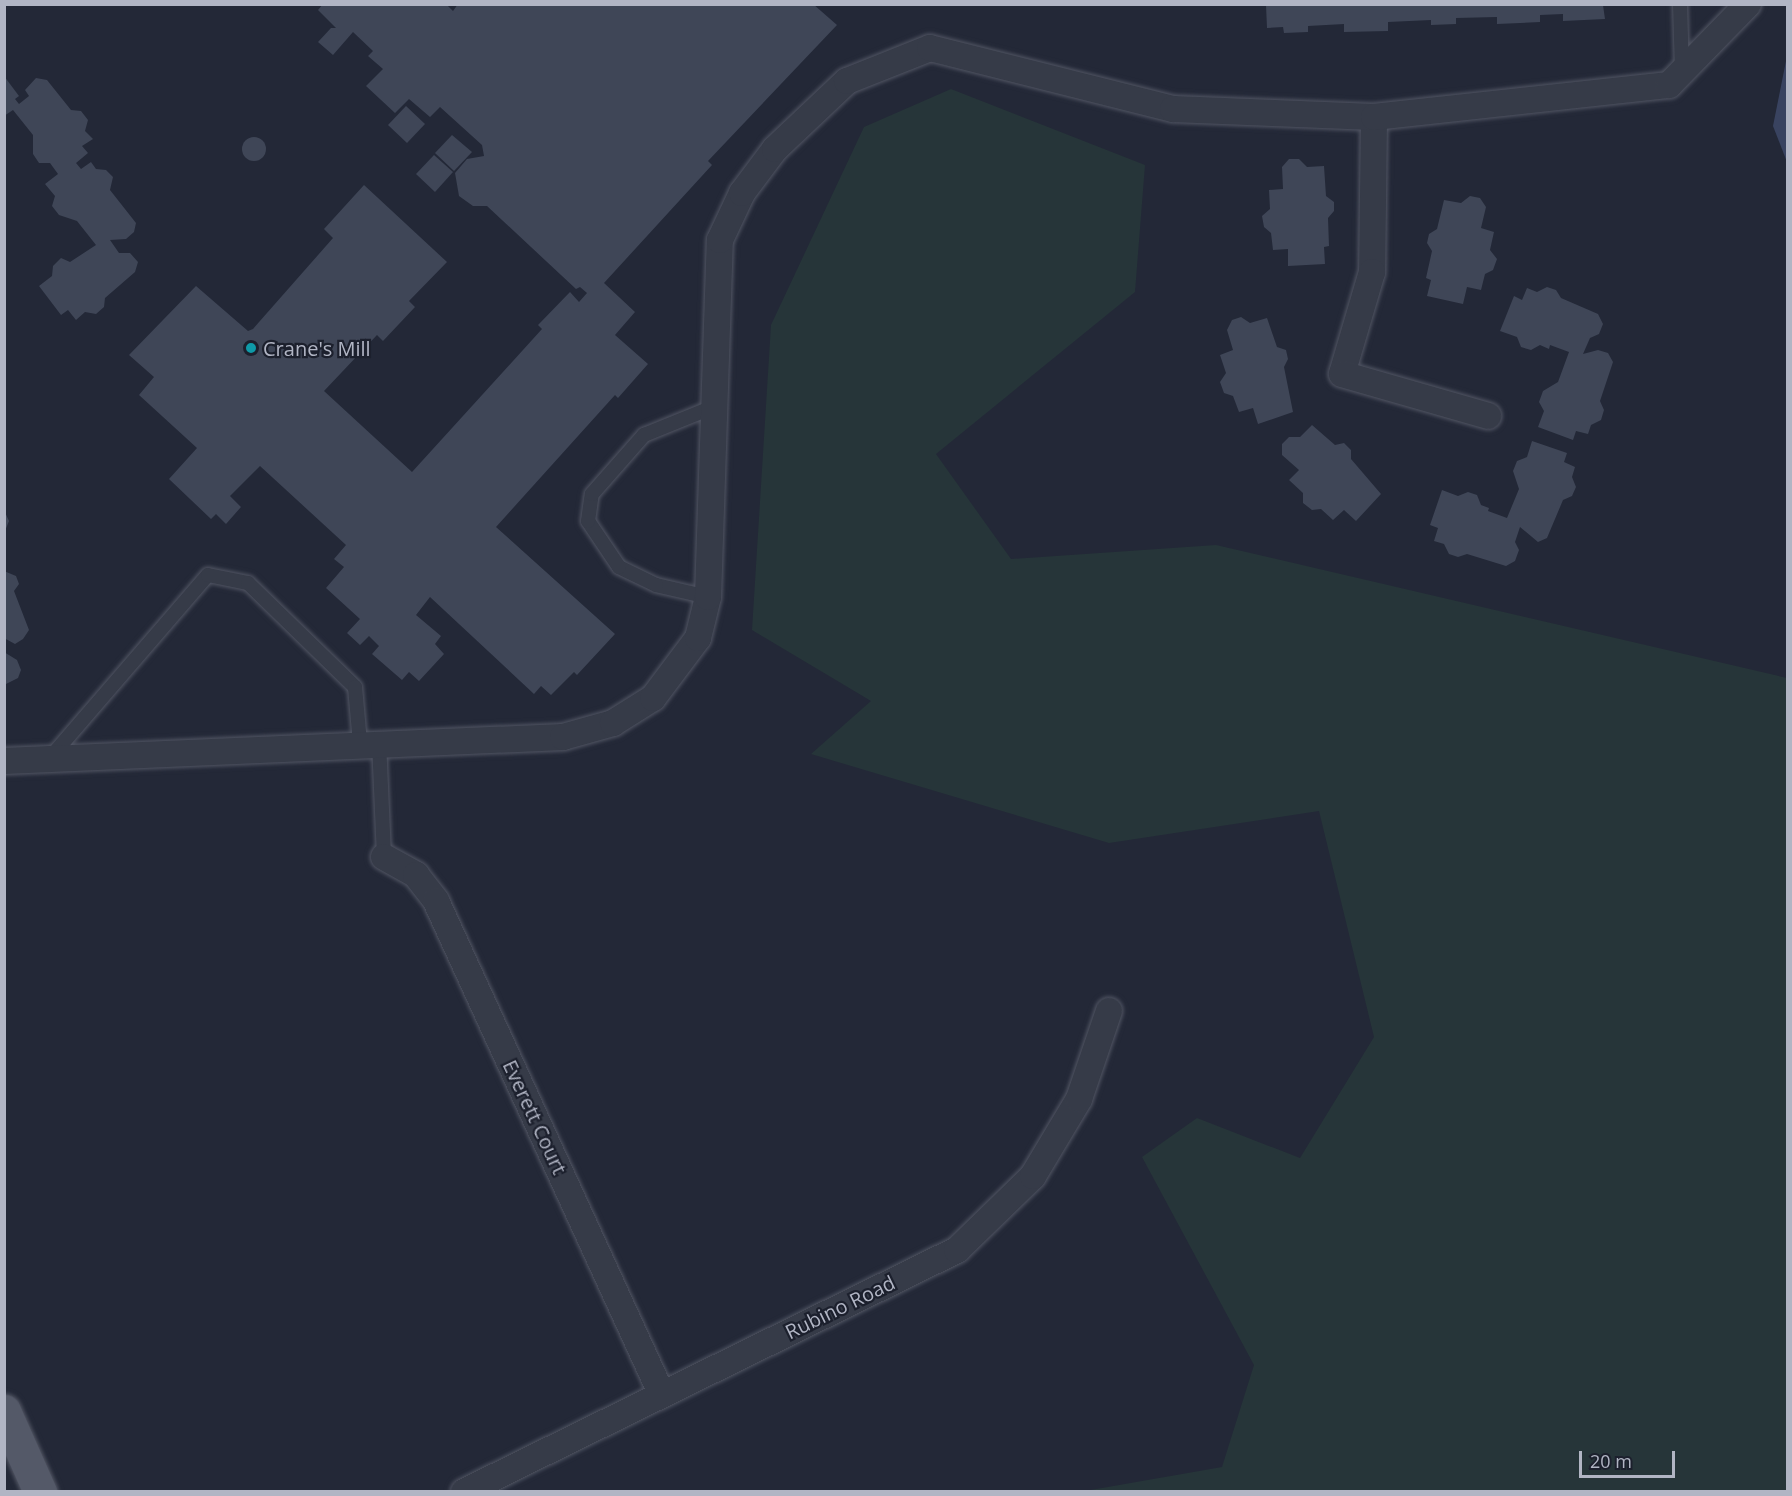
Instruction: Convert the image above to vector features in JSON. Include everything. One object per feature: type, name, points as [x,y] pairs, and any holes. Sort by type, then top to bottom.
[{"type":"main road","points":[[4,1411],[40,1491]]},
{"type":"street","points":[[4,762],[370,743],[563,737],[614,723],[653,698],[677,671],[698,638],[708,597],[720,240],[742,193],[775,149],[848,81],[930,48],[1173,109],[1374,117],[1669,85],[1748,4]]},
{"type":"street","points":[[1374,117],[1372,272],[1342,374],[1488,416]]},
{"type":"street","name":"Everett Court","points":[[384,857],[416,875],[436,902],[662,1395]]},
{"type":"street","name":"Rubino Road","points":[[464,1491],[957,1250],[1033,1176],[1079,1099],[1108,1011]]},
{"type":"lane","points":[[1680,4],[1682,71]]},
{"type":"lane","points":[[708,597],[656,585],[619,567],[588,520],[592,494],[644,435],[713,407]]},
{"type":"lane","points":[[49,759],[208,575],[248,583],[355,687],[370,743],[384,857]]},
{"type":"shaded area","points":[[951,89],[1145,165],[1135,292],[936,454],[1011,559],[1216,545],[1787,678],[1787,1491],[1085,1491],[1222,1467],[1254,1365],[1142,1157],[1197,1118],[1300,1158],[1374,1037],[1319,811],[1109,843],[811,754],[871,701],[752,630],[771,325],[864,127]]},
{"type":"water","points":[[1787,56],[1788,162],[1773,126]]},
{"type":"building","name":"Crane's Mill","points":[[323,4],[446,4],[453,11],[458,4],[813,4],[837,25],[708,161],[712,165],[604,283],[635,312],[615,335],[648,364],[618,398],[615,395],[496,527],[615,634],[577,675],[574,672],[551,695],[541,686],[534,694],[430,597],[416,615],[441,636],[435,644],[444,654],[419,681],[409,672],[402,680],[372,654],[379,646],[369,636],[360,645],[347,633],[360,619],[326,588],[344,567],[334,559],[346,545],[260,466],[230,496],[241,507],[226,524],[216,514],[211,519],[169,479],[197,448],[139,395],[154,377],[129,355],[196,286],[248,331],[253,329],[333,238],[324,229],[364,185],[447,262],[409,301],[415,307],[383,341],[377,335],[324,391],[412,472],[542,329],[538,325],[570,292],[579,302],[587,293],[580,287],[576,289],[487,206],[473,206],[459,196],[455,173],[467,159],[484,156],[482,145],[440,107],[430,117],[409,99],[395,113],[366,86],[383,69],[368,56],[373,51],[353,32],[333,55],[318,42],[331,28],[336,28],[318,10]]},
{"type":"building","points":[[1266,5],[1603,5],[1605,19],[1563,21],[1563,14],[1540,15],[1540,22],[1497,24],[1497,17],[1456,18],[1456,24],[1431,25],[1431,20],[1388,22],[1388,31],[1344,32],[1344,24],[1308,26],[1308,32],[1284,33],[1283,27],[1267,28]]},
{"type":"building","points":[[4,76],[19,96],[15,99],[19,104],[29,96],[25,90],[36,78],[47,80],[71,110],[81,111],[88,120],[85,131],[93,139],[82,146],[88,153],[76,163],[81,169],[91,162],[96,169],[106,170],[113,177],[110,190],[136,223],[134,232],[126,239],[110,240],[119,253],[130,253],[138,262],[135,272],[105,298],[104,307],[96,314],[85,312],[76,320],[68,310],[61,315],[39,286],[52,276],[53,266],[61,258],[70,262],[96,245],[77,221],[59,215],[52,206],[55,196],[45,184],[58,174],[50,163],[39,163],[33,154],[33,135],[13,110],[4,116]]},
{"type":"building","points":[[406,106],[425,124],[407,143],[388,125]]},
{"type":"building","points":[[452,135],[472,152],[454,171],[435,153]]},
{"type":"building","points":[[254,137],[259,138],[265,144],[265,154],[259,160],[254,161],[249,160],[243,154],[242,149],[243,144],[249,138]]},
{"type":"building","points":[[434,155],[453,172],[435,192],[416,174]]},
{"type":"building","points":[[1289,159],[1299,159],[1307,167],[1324,166],[1326,196],[1334,202],[1334,211],[1328,218],[1329,246],[1324,247],[1325,264],[1288,266],[1288,249],[1273,250],[1271,233],[1264,227],[1262,216],[1270,209],[1269,190],[1283,189],[1282,167]]},
{"type":"building","points":[[1470,196],[1480,198],[1486,207],[1481,228],[1494,232],[1490,250],[1497,259],[1493,270],[1485,274],[1481,290],[1467,287],[1463,304],[1427,296],[1431,280],[1426,278],[1432,251],[1427,243],[1429,234],[1437,229],[1444,200],[1461,203]]},
{"type":"building","points":[[1547,287],[1556,290],[1561,298],[1598,314],[1603,324],[1599,334],[1590,338],[1583,354],[1598,350],[1608,353],[1613,362],[1600,401],[1604,410],[1601,420],[1591,425],[1588,434],[1576,431],[1573,440],[1538,427],[1544,411],[1539,402],[1543,391],[1558,382],[1569,352],[1550,345],[1549,349],[1540,345],[1531,350],[1521,347],[1517,337],[1500,331],[1514,296],[1522,300],[1527,288],[1537,292]]},
{"type":"building","points":[[1241,317],[1250,323],[1267,318],[1277,347],[1286,350],[1288,359],[1284,367],[1293,412],[1258,424],[1253,408],[1239,412],[1233,396],[1224,393],[1220,382],[1226,373],[1220,355],[1233,350],[1227,330],[1232,320]]},
{"type":"building","points":[[1312,425],[1335,445],[1344,443],[1351,450],[1351,459],[1381,494],[1356,521],[1344,510],[1333,520],[1321,509],[1312,510],[1303,503],[1303,493],[1289,480],[1299,470],[1282,455],[1282,444],[1289,437],[1300,437]]},
{"type":"building","points":[[1532,441],[1567,453],[1564,462],[1575,467],[1572,477],[1576,487],[1572,496],[1563,500],[1547,538],[1538,542],[1520,527],[1515,542],[1519,550],[1515,561],[1506,566],[1467,554],[1458,557],[1449,554],[1444,544],[1434,541],[1438,528],[1430,525],[1442,490],[1458,496],[1468,492],[1477,495],[1481,505],[1489,508],[1488,511],[1507,518],[1519,489],[1513,471],[1517,461],[1527,457]]},
{"type":"building","points":[[4,510],[9,521],[5,531],[4,531]]},
{"type":"building","points":[[4,571],[16,576],[19,584],[14,591],[29,630],[23,639],[15,644],[4,638]]},
{"type":"building","points":[[4,652],[17,660],[21,670],[18,678],[4,685]]},
{"type":"place","name":"Crane's Mill","points":[[251,348]]}]
